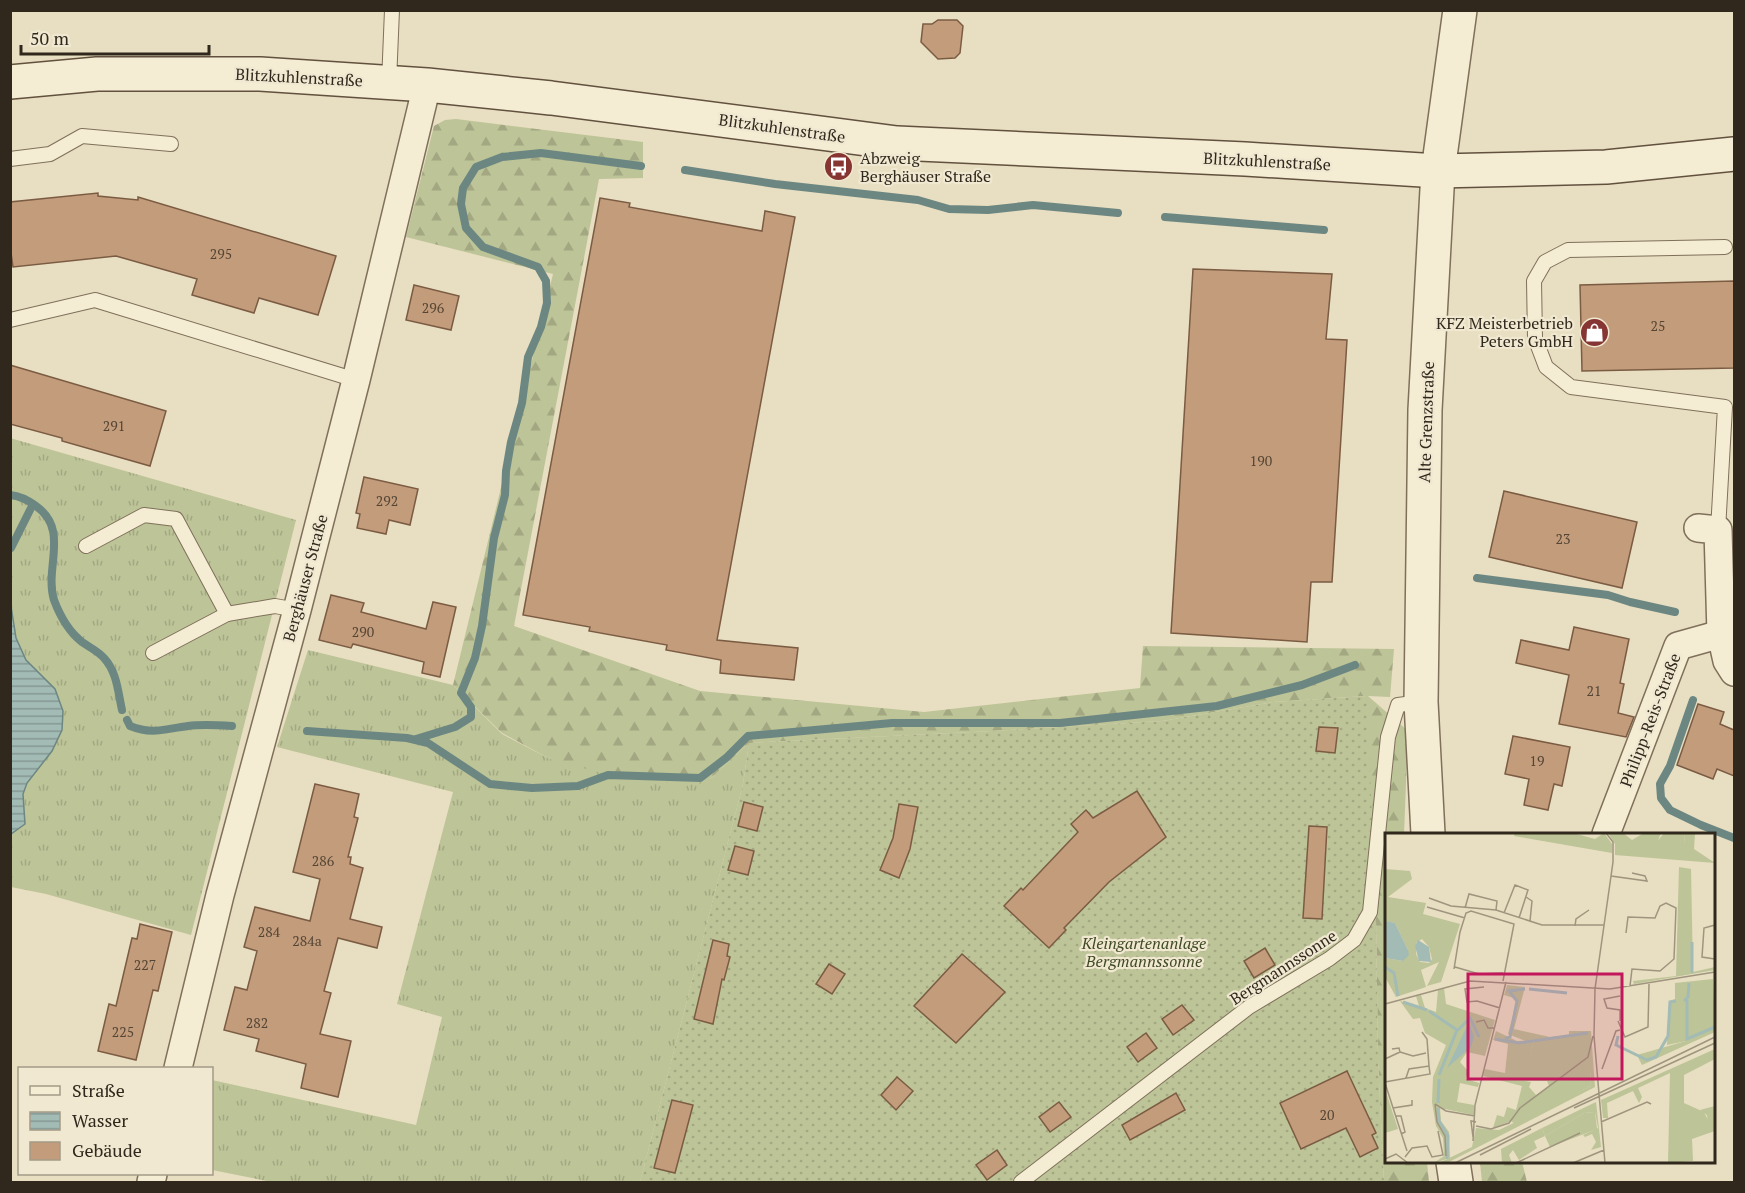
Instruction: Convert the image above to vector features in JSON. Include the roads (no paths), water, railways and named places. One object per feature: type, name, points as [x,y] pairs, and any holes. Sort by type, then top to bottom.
[{"type":"main road","name":"Alte Grenzstraße","points":[[1428,833],[1421,702],[1425,410],[1438,171],[1460,10]]},
{"type":"main road","name":"Blitzkuhlenstraße","points":[[10,82],[97,74],[260,74],[389,82],[551,98],[897,143],[1245,159],[1438,171],[1606,167],[1734,153]]},
{"type":"main road","points":[[1454,1163],[1456,1182]]},
{"type":"street","name":"Berghäuser Straße","points":[[178,1067],[220,895],[356,380],[427,85]]},
{"type":"street","points":[[1708,529],[1721,634],[1727,661],[1734,672]]},
{"type":"street","name":"Philipp-Reis-Straße","points":[[1606,833],[1678,646],[1721,634]]},
{"type":"lane","points":[[389,82],[392,10]]},
{"type":"lane","points":[[10,159],[50,154],[82,136],[171,144]]},
{"type":"lane","points":[[1708,529],[1725,408],[1572,387],[1546,367],[1535,338],[1534,281],[1545,262],[1568,250],[1725,247]]},
{"type":"lane","points":[[10,320],[95,300],[356,380]]},
{"type":"lane","points":[[86,546],[144,515],[176,519],[227,614]]},
{"type":"lane","points":[[153,653],[227,614],[275,606],[297,610]]},
{"type":"lane","name":"Bergmannssonne","points":[[1021,1182],[1249,1006],[1329,959],[1354,940],[1370,912],[1388,737],[1398,705],[1421,702]]},
{"type":"water","points":[[11,606],[16,638],[26,660],[55,689],[63,711],[62,730],[52,751],[27,783],[23,794],[25,824],[11,834]]},
{"type":"waterway","points":[[416,739],[455,727],[471,717],[471,707],[461,693],[475,658],[482,626],[494,538],[505,495],[506,471],[522,403],[528,357],[541,327],[547,303],[546,281],[538,267],[483,247],[466,228],[461,204],[463,188],[476,167],[502,157],[541,153],[641,166]]},
{"type":"waterway","points":[[685,170],[775,184],[918,200],[949,209],[988,210],[1033,205],[1118,213]]},
{"type":"waterway","points":[[1165,217],[1324,230]]},
{"type":"waterway","points":[[10,495],[17,496],[36,506],[52,526],[54,600],[73,633],[99,653],[112,670],[122,710]]},
{"type":"waterway","points":[[11,548],[33,504]]},
{"type":"waterway","points":[[1477,578],[1608,595],[1675,612]]},
{"type":"waterway","points":[[307,731],[407,738],[428,743],[490,784],[532,788],[578,786],[608,775],[700,778],[726,758],[748,736],[892,723],[1060,723],[1217,706],[1302,685],[1355,665]]},
{"type":"waterway","points":[[1693,700],[1670,766],[1660,784],[1661,798],[1670,810],[1734,838]]},
{"type":"waterway","points":[[127,720],[130,726],[152,731],[199,725],[232,726]]},
{"type":"place","name":"Abzweig Berghäuser Straße","points":[[839,167]]},
{"type":"place","name":"KFZ Meisterbetrieb Peters GmbH","points":[[1594,332]]},
{"type":"park label","name":"Kleingartenanlage Bergmannssonne","points":[[1144,952]]}]
